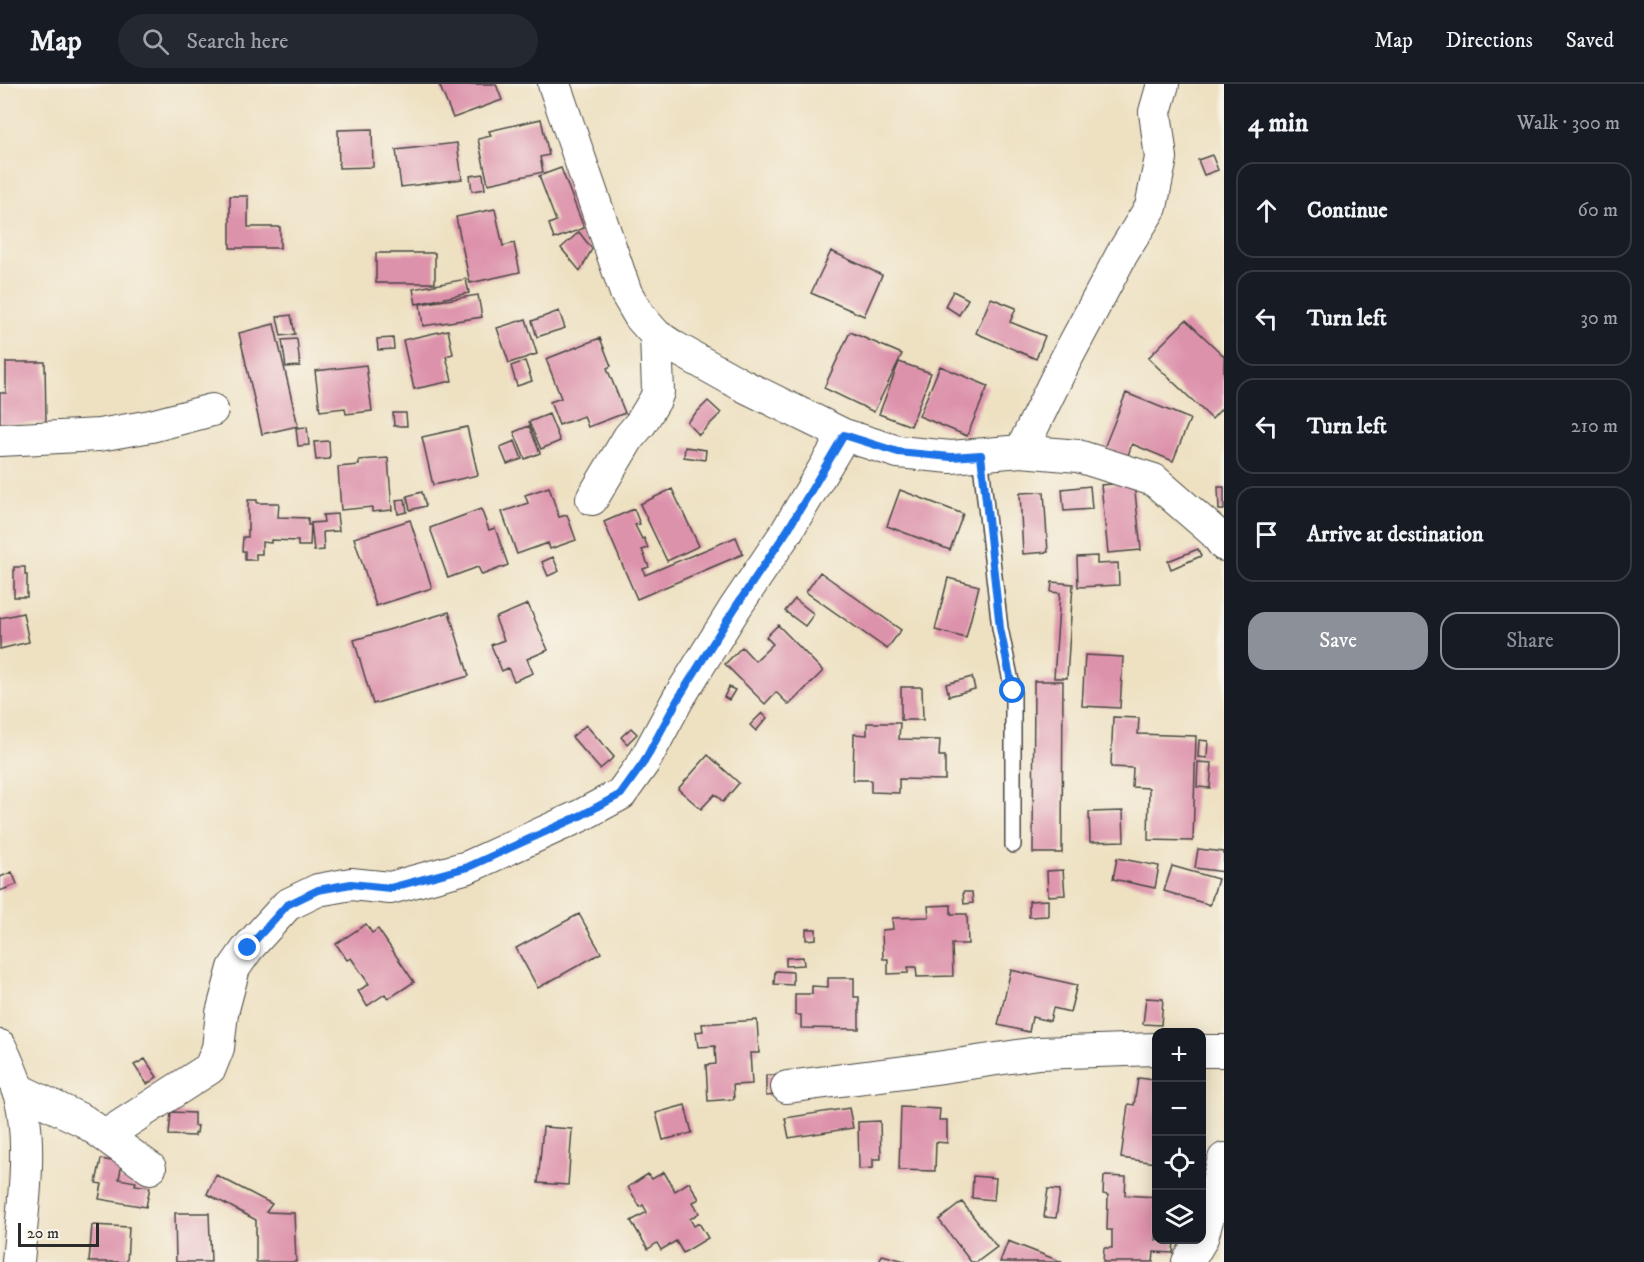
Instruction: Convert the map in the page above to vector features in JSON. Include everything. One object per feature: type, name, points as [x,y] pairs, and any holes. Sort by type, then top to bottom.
[{"type":"street","points":[[554,84],[626,294],[640,317],[656,335],[742,385],[844,435],[898,452],[951,457],[1021,451],[1078,456],[1154,480],[1215,533],[1224,545]]},
{"type":"street","points":[[1021,451],[1085,323],[1122,254],[1151,207],[1161,158],[1155,112],[1163,84]]},
{"type":"street","points":[[592,499],[629,437],[655,400],[658,392],[656,335]]},
{"type":"street","points":[[0,440],[99,435],[151,426],[212,410]]},
{"type":"street","points":[[105,1136],[210,1068],[218,1048],[222,1013],[234,968],[248,948],[287,905],[318,890],[351,884],[390,888],[468,867],[582,815],[621,794],[644,762],[684,688],[787,531],[844,435]]},
{"type":"street","points":[[0,1046],[17,1089],[24,1115],[27,1154],[18,1262]]},
{"type":"street","points":[[787,1087],[1038,1053],[1152,1049]]},
{"type":"street","points":[[1206,1051],[1224,1051]]},
{"type":"street","points":[[17,1089],[84,1121],[150,1168]]},
{"type":"street","points":[[1206,1222],[1224,1159]]},
{"type":"street","points":[[1188,1262],[1198,1244]]},
{"type":"lane","points":[[981,455],[1000,628],[1013,691],[1013,845]]},
{"type":"building","points":[[439,84],[496,84],[502,100],[453,118]]},
{"type":"building","points":[[541,119],[549,155],[540,157],[543,172],[488,184],[478,139],[491,136],[489,131]]},
{"type":"building","points":[[372,129],[373,167],[339,168],[338,130]]},
{"type":"building","points":[[457,143],[462,179],[401,187],[396,150]]},
{"type":"building","points":[[1212,155],[1218,170],[1204,175],[1198,160]]},
{"type":"building","points":[[561,168],[584,228],[554,239],[549,224],[556,221],[539,176]]},
{"type":"building","points":[[483,174],[485,189],[472,191],[470,176]]},
{"type":"building","points":[[230,196],[248,196],[248,227],[280,227],[280,248],[230,248]]},
{"type":"building","points":[[495,209],[503,246],[514,243],[520,272],[470,283],[456,217]]},
{"type":"building","points":[[579,232],[592,249],[580,271],[561,248]]},
{"type":"building","points":[[831,251],[882,275],[864,316],[811,293]]},
{"type":"building","points":[[376,253],[435,253],[435,283],[376,283]]},
{"type":"building","points":[[466,279],[469,293],[416,304],[413,289]]},
{"type":"building","points":[[953,291],[968,299],[959,315],[945,306]]},
{"type":"building","points":[[478,295],[482,317],[423,326],[420,304]]},
{"type":"building","points":[[991,298],[1016,308],[1010,322],[1045,336],[1036,359],[976,333]]},
{"type":"building","points":[[559,311],[565,328],[537,337],[532,321]]},
{"type":"building","points":[[291,315],[295,334],[281,336],[277,317]]},
{"type":"building","points":[[526,319],[537,354],[509,363],[497,328]]},
{"type":"building","points":[[1186,320],[1224,356],[1224,406],[1212,419],[1148,358]]},
{"type":"building","points":[[274,324],[298,426],[262,434],[239,333]]},
{"type":"building","points":[[448,330],[453,354],[446,356],[452,381],[414,389],[403,340]]},
{"type":"building","points":[[850,332],[902,354],[874,412],[824,388]]},
{"type":"building","points":[[393,338],[394,349],[378,350],[377,339]]},
{"type":"building","points":[[600,338],[611,366],[607,368],[625,413],[588,427],[584,416],[559,425],[550,402],[561,398],[546,359]]},
{"type":"building","points":[[297,339],[300,366],[286,367],[282,340]]},
{"type":"building","points":[[525,361],[532,381],[517,386],[511,366]]},
{"type":"building","points":[[6,362],[45,362],[46,423],[0,424],[0,393],[6,393]]},
{"type":"building","points":[[899,362],[931,373],[911,426],[879,414]]},
{"type":"building","points":[[366,365],[372,411],[346,414],[345,408],[320,411],[315,371]]},
{"type":"building","points":[[940,366],[988,386],[967,436],[919,416]]},
{"type":"building","points":[[1126,393],[1190,419],[1173,461],[1132,444],[1127,458],[1104,448]]},
{"type":"building","points":[[708,401],[721,413],[699,435],[687,422]]},
{"type":"building","points":[[393,413],[406,413],[407,426],[394,426]]},
{"type":"building","points":[[549,414],[560,441],[541,449],[529,422]]},
{"type":"building","points":[[529,426],[540,453],[525,459],[514,432]]},
{"type":"building","points":[[307,427],[309,445],[298,446],[296,428]]},
{"type":"building","points":[[467,427],[478,475],[433,485],[422,437]]},
{"type":"building","points":[[329,441],[330,459],[316,460],[314,442]]},
{"type":"building","points":[[515,441],[522,459],[507,464],[500,447]]},
{"type":"building","points":[[685,447],[706,450],[705,460],[684,457]]},
{"type":"building","points":[[388,458],[392,510],[372,512],[372,507],[341,510],[338,467],[359,465],[359,460]]},
{"type":"building","points":[[1134,482],[1141,550],[1108,553],[1101,485]]},
{"type":"building","points":[[1090,486],[1092,509],[1064,511],[1062,489]]},
{"type":"building","points":[[549,487],[559,517],[567,515],[576,540],[550,549],[548,543],[517,554],[502,512],[528,503],[525,495]]},
{"type":"building","points":[[1218,487],[1224,487],[1224,510],[1219,510]]},
{"type":"building","points":[[672,489],[699,546],[667,561],[640,504]]},
{"type":"building","points":[[900,490],[963,514],[950,550],[887,526]]},
{"type":"building","points":[[422,492],[426,506],[410,510],[407,496]]},
{"type":"building","points":[[1044,492],[1048,552],[1023,554],[1020,493]]},
{"type":"building","points":[[405,499],[407,512],[398,514],[396,500]]},
{"type":"building","points":[[248,500],[257,500],[257,503],[279,503],[278,517],[308,518],[308,525],[311,525],[310,546],[298,546],[298,541],[271,540],[271,543],[262,542],[262,554],[256,554],[256,560],[245,560],[245,551],[242,551],[243,537],[248,537]]},
{"type":"building","points":[[481,509],[489,530],[495,528],[508,565],[482,575],[478,567],[448,578],[430,528]]},
{"type":"building","points":[[634,509],[640,524],[635,525],[648,548],[642,550],[649,567],[643,569],[645,575],[736,537],[743,554],[637,599],[604,522]]},
{"type":"building","points":[[337,514],[339,531],[323,532],[324,550],[314,551],[311,523],[324,522],[323,515]]},
{"type":"building","points":[[410,520],[432,588],[376,606],[354,538]]},
{"type":"building","points":[[1198,549],[1201,556],[1171,569],[1168,561]]},
{"type":"building","points":[[1097,556],[1097,564],[1118,563],[1119,585],[1078,587],[1077,557]]},
{"type":"building","points":[[553,557],[559,571],[548,576],[542,562]]},
{"type":"building","points":[[14,567],[25,567],[27,597],[14,597]]},
{"type":"building","points":[[820,572],[901,630],[887,649],[806,592]]},
{"type":"building","points":[[948,578],[979,586],[966,638],[935,630]]},
{"type":"building","points":[[1052,582],[1073,584],[1067,678],[1054,678],[1060,593],[1051,592]]},
{"type":"building","points":[[795,599],[814,614],[805,626],[785,611]]},
{"type":"building","points":[[528,604],[548,650],[527,659],[533,673],[514,681],[508,668],[502,671],[491,645],[504,640],[495,618]]},
{"type":"building","points":[[449,612],[469,676],[373,704],[354,640]]},
{"type":"building","points":[[23,613],[29,642],[0,649],[0,618]]},
{"type":"building","points":[[778,625],[823,671],[789,705],[776,692],[765,704],[725,664],[742,647],[755,661],[773,644],[766,637]]},
{"type":"building","points":[[1085,655],[1123,657],[1120,708],[1082,706]]},
{"type":"building","points":[[972,677],[975,689],[949,696],[946,684]]},
{"type":"building","points":[[1034,681],[1063,681],[1062,853],[1033,853]]},
{"type":"building","points":[[729,687],[735,690],[729,700],[724,697]]},
{"type":"building","points":[[901,687],[922,687],[923,720],[901,720]]},
{"type":"building","points":[[762,713],[767,718],[756,731],[750,725]]},
{"type":"building","points":[[1113,717],[1139,718],[1138,734],[1196,736],[1193,841],[1148,840],[1149,788],[1132,787],[1133,768],[1111,767]]},
{"type":"building","points":[[867,723],[900,723],[899,739],[940,740],[939,756],[945,756],[945,780],[899,779],[899,793],[871,792],[871,780],[853,780],[854,734],[867,735]]},
{"type":"building","points":[[586,725],[614,757],[600,769],[572,737]]},
{"type":"building","points":[[631,728],[637,734],[627,744],[621,737]]},
{"type":"building","points":[[1199,740],[1208,741],[1207,758],[1198,757]]},
{"type":"building","points":[[708,755],[739,783],[723,802],[715,794],[701,809],[678,789]]},
{"type":"building","points":[[1198,762],[1212,763],[1210,788],[1197,787]]},
{"type":"building","points":[[1123,811],[1124,841],[1090,842],[1089,812]]},
{"type":"building","points":[[1198,849],[1224,852],[1224,872],[1195,868]]},
{"type":"building","points":[[1117,858],[1159,866],[1155,888],[1113,879]]},
{"type":"building","points":[[1172,866],[1218,879],[1210,905],[1164,891]]},
{"type":"building","points":[[1063,870],[1065,895],[1048,896],[1047,871]]},
{"type":"building","points":[[12,872],[17,884],[0,891],[0,877]]},
{"type":"building","points":[[963,892],[972,892],[973,903],[964,904]]},
{"type":"building","points":[[1048,900],[1048,916],[1029,917],[1029,901]]},
{"type":"building","points":[[951,905],[951,914],[967,914],[968,944],[952,944],[953,976],[917,977],[916,967],[908,967],[908,973],[888,974],[888,959],[883,959],[882,930],[893,929],[892,918],[929,917],[928,906]]},
{"type":"building","points":[[579,914],[601,953],[538,988],[516,948]]},
{"type":"building","points":[[366,924],[372,933],[378,929],[414,982],[388,999],[385,994],[367,1006],[358,991],[369,984],[351,958],[347,960],[336,944]]},
{"type":"building","points":[[806,929],[816,929],[816,939],[806,940]]},
{"type":"building","points":[[803,957],[804,965],[786,966],[786,958]]},
{"type":"building","points":[[1011,970],[1077,985],[1070,1012],[1053,1008],[1050,1021],[1032,1017],[1029,1032],[998,1025]]},
{"type":"building","points":[[775,971],[793,972],[793,985],[774,984]]},
{"type":"building","points":[[828,978],[854,978],[854,997],[859,997],[859,1029],[801,1028],[801,1015],[795,1015],[795,994],[812,994],[812,986],[828,987]]},
{"type":"building","points":[[1146,998],[1163,999],[1161,1025],[1143,1024]]},
{"type":"building","points":[[757,1020],[759,1053],[750,1053],[752,1084],[733,1085],[734,1099],[708,1101],[706,1065],[716,1064],[715,1046],[698,1047],[696,1032],[703,1031],[702,1024]]},
{"type":"building","points":[[145,1059],[157,1077],[147,1084],[134,1065]]},
{"type":"building","points":[[766,1075],[776,1075],[776,1095],[766,1096]]},
{"type":"building","points":[[1138,1078],[1152,1080],[1152,1162],[1121,1158],[1128,1104],[1134,1105]]},
{"type":"building","points":[[685,1105],[692,1133],[663,1140],[656,1113]]},
{"type":"building","points":[[901,1107],[940,1109],[939,1120],[947,1120],[947,1143],[936,1142],[935,1171],[899,1170]]},
{"type":"building","points":[[849,1108],[853,1128],[789,1138],[785,1118]]},
{"type":"building","points":[[171,1112],[194,1113],[194,1126],[198,1126],[195,1136],[169,1135]]},
{"type":"building","points":[[880,1121],[881,1159],[873,1159],[873,1168],[859,1169],[858,1122]]},
{"type":"building","points":[[543,1127],[572,1129],[568,1185],[538,1183]]},
{"type":"building","points":[[101,1159],[122,1163],[119,1179],[136,1182],[135,1185],[150,1187],[146,1207],[99,1199],[102,1184],[96,1183]]},
{"type":"building","points":[[664,1172],[675,1191],[689,1182],[699,1199],[693,1202],[699,1213],[690,1219],[694,1226],[699,1223],[708,1238],[683,1253],[676,1241],[661,1250],[657,1243],[648,1249],[631,1221],[647,1212],[643,1205],[640,1207],[628,1187],[648,1174],[652,1179]]},
{"type":"building","points":[[216,1175],[272,1204],[266,1212],[294,1213],[296,1262],[256,1262],[256,1220],[207,1194]]},
{"type":"building","points":[[973,1176],[996,1178],[994,1200],[972,1198]]},
{"type":"building","points":[[1104,1176],[1126,1177],[1125,1195],[1152,1197],[1152,1244],[1174,1244],[1173,1253],[1154,1252],[1153,1262],[1103,1262],[1104,1248],[1112,1248],[1112,1230],[1107,1230],[1108,1195],[1103,1194]]},
{"type":"building","points":[[1048,1189],[1060,1190],[1056,1218],[1044,1217]]},
{"type":"building","points":[[962,1202],[997,1247],[977,1262],[971,1262],[939,1220]]},
{"type":"building","points":[[175,1213],[209,1213],[211,1262],[176,1262]]},
{"type":"building","points":[[92,1225],[129,1227],[127,1262],[89,1262]]},
{"type":"building","points":[[1008,1241],[1062,1262],[1000,1262]]},
{"type":"building","points":[[882,1255],[905,1261],[905,1262],[879,1262]]},
{"type":"route","points":[[248,948],[287,905],[318,890],[351,884],[390,888],[468,867],[582,815],[621,794],[644,762],[678,699],[787,531],[844,435],[898,452],[951,457],[981,455],[1000,628],[1013,691]]}]
